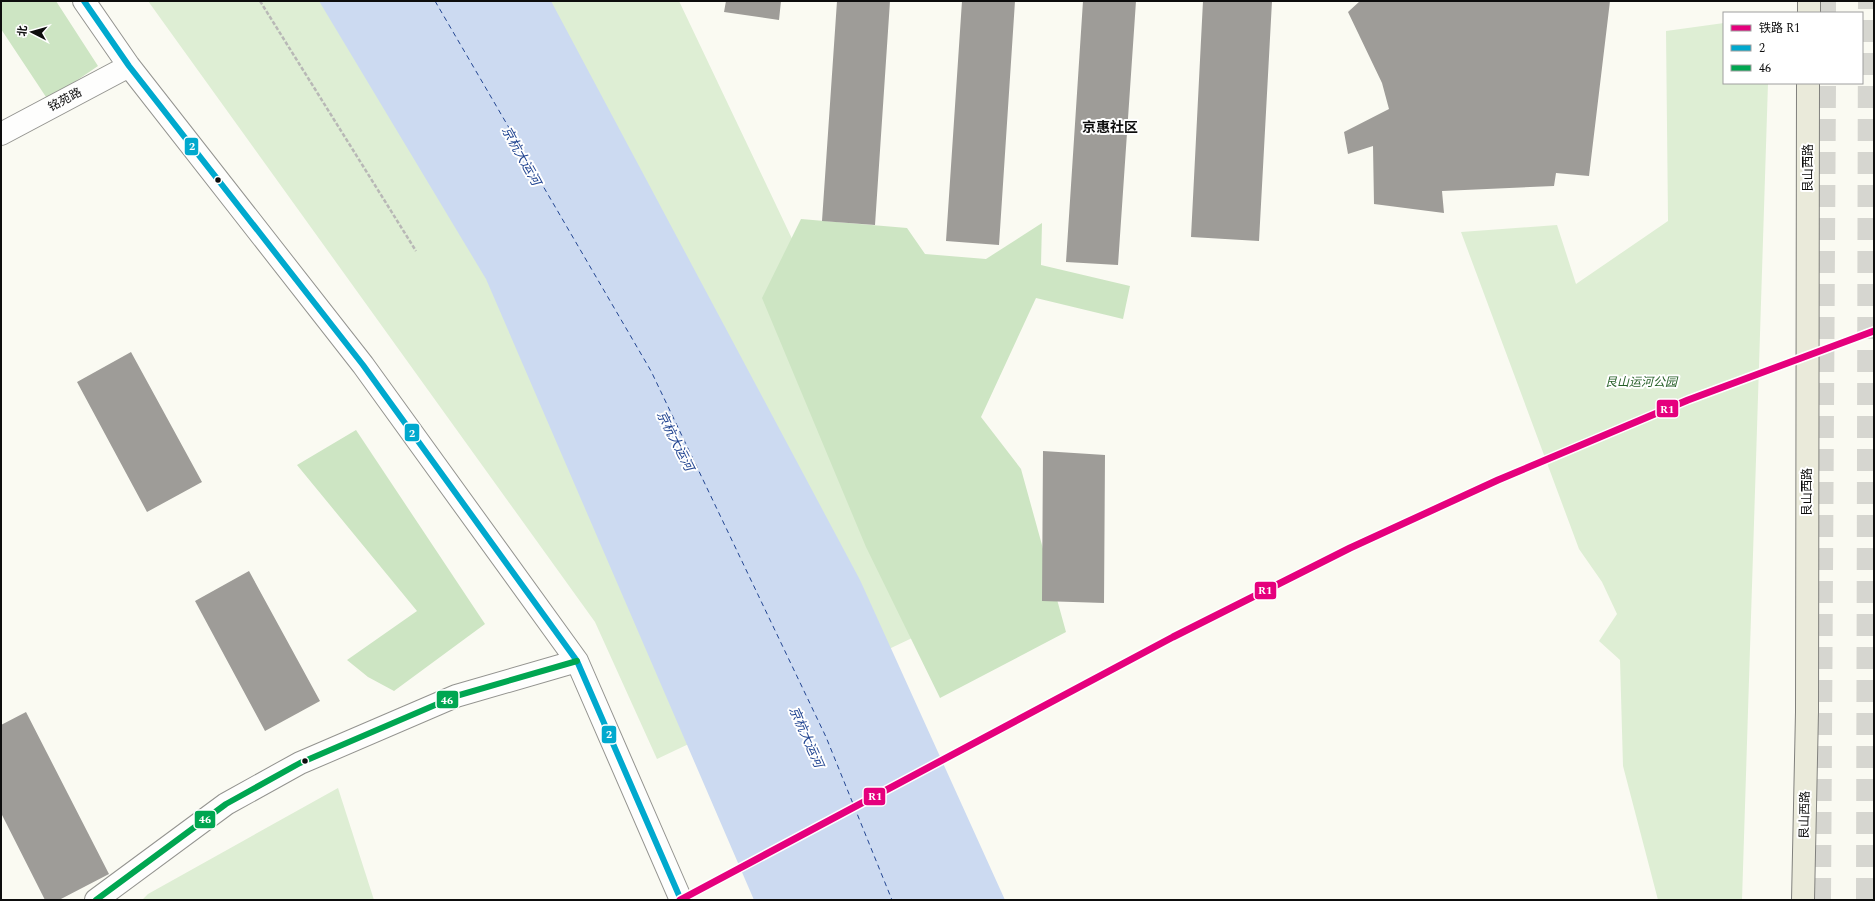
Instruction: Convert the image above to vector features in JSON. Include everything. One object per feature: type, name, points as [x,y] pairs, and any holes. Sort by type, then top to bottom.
[{"type":"main road","points":[[1808,12],[1809,1]]},
{"type":"main road","name":"艮山西路","points":[[1803,900],[1807,704],[1808,84]]},
{"type":"street","points":[[84,1],[129,66],[364,365],[576,661],[681,900]]},
{"type":"street","name":"铭苑路","points":[[1,134],[129,66]]},
{"type":"street","points":[[96,900],[226,804],[300,763],[456,696],[576,661]]},
{"type":"path","points":[[260,1],[416,251]]},
{"type":"green space","points":[[1,1],[56,1],[98,66],[48,100],[1,29]]},
{"type":"green space","points":[[148,1],[679,1],[969,611],[657,759],[595,622]]},
{"type":"green space","name":"艮山运河公园","points":[[1723,23],[1723,84],[1768,84],[1742,900],[1658,900],[1623,766],[1620,660],[1599,641],[1617,614],[1602,582],[1579,549],[1461,232],[1557,225],[1576,284],[1668,221],[1666,31]]},
{"type":"green space","points":[[801,219],[907,228],[925,254],[986,259],[1042,223],[1041,265],[1130,286],[1123,319],[1036,298],[981,417],[1021,469],[1066,632],[940,698],[866,547],[762,298]]},
{"type":"green space","points":[[356,430],[485,624],[394,691],[368,677],[347,660],[417,611],[297,465]]},
{"type":"green space","points":[[338,788],[374,900],[142,900],[148,894]]},
{"type":"water","name":"京杭大运河","points":[[319,1],[551,1],[860,580],[1005,900],[754,900],[486,279]]},
{"type":"building","points":[[726,1],[781,1],[779,20],[724,12]]},
{"type":"building","points":[[837,1],[890,1],[875,225],[822,221]]},
{"type":"building","points":[[962,1],[1015,1],[999,245],[946,241]]},
{"type":"building","points":[[1083,1],[1136,1],[1118,265],[1066,262]]},
{"type":"building","points":[[1203,1],[1272,1],[1259,241],[1191,237]]},
{"type":"building","points":[[1360,1],[1610,1],[1589,176],[1556,173],[1554,186],[1442,191],[1444,213],[1374,204],[1373,146],[1348,154],[1344,132],[1389,109],[1382,83],[1348,12]]},
{"type":"building","points":[[131,352],[202,482],[147,512],[77,382]]},
{"type":"building","points":[[1043,451],[1105,455],[1104,603],[1042,601]]},
{"type":"building","points":[[249,571],[320,701],[265,731],[195,601]]},
{"type":"building","points":[[26,712],[109,874],[59,900],[45,900],[1,813],[1,725]]},
{"type":"ferry route","points":[[435,1],[651,371],[826,737],[892,900]]},
{"type":"tunnel","points":[[1825,1],[1825,12]]},
{"type":"tunnel","points":[[1867,900],[1869,1]]},
{"type":"tunnel","points":[[1820,900],[1825,84]]},
{"type":"rail line","name":"R1","points":[[680,900],[1173,637],[1350,548],[1498,480],[1688,400],[1874,331]]},
{"type":"transit line","name":"2","points":[[84,1],[129,66],[363,365],[577,661],[681,900]]},
{"type":"transit line","name":"46","points":[[96,900],[226,804],[300,763],[456,696],[577,661]]},
{"type":"district","name":"京惠社区","points":[[1110,127]]}]
